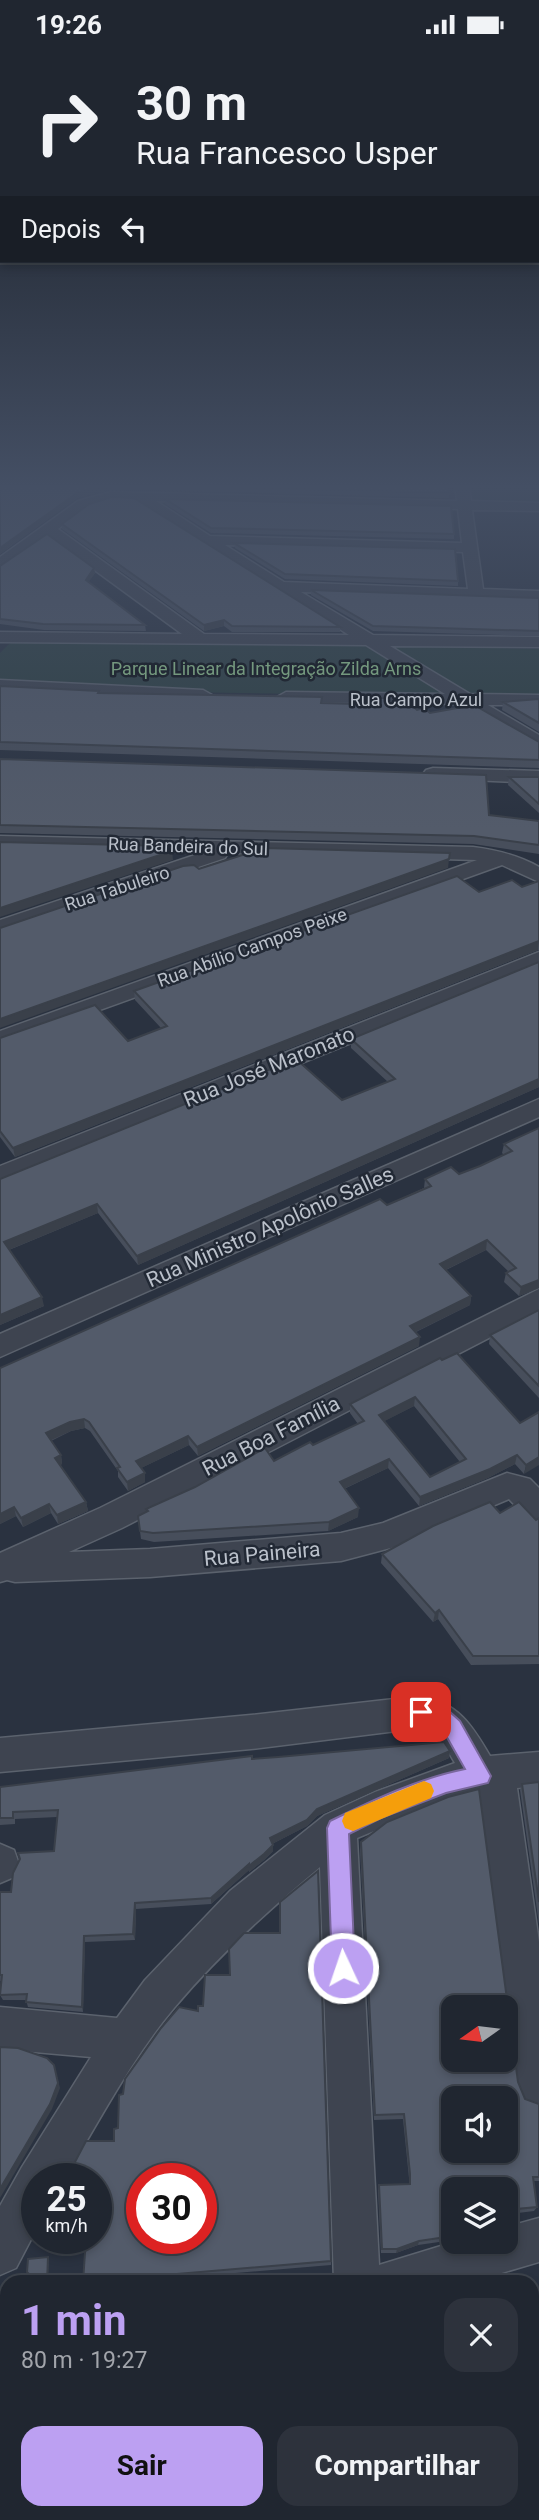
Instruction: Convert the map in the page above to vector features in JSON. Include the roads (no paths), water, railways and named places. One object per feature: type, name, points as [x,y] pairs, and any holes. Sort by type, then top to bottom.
[{"type":"street","points":[[145,599],[200,639]]},
{"type":"street","points":[[302,599],[539,743]]},
{"type":"street","points":[[6,635],[539,642]]},
{"type":"street","points":[[388,650],[417,639]]},
{"type":"street","points":[[0,685],[221,695]]},
{"type":"street","name":"Rua Campo Azul","points":[[272,697],[539,700]]},
{"type":"street","points":[[416,773],[539,777]]},
{"type":"street","name":"Rua Bandeira do Sul","points":[[0,842],[138,843],[234,849],[473,853],[504,857],[520,863],[539,876]]},
{"type":"street","name":"Rua Tabuleiro","points":[[0,927],[234,849]]},
{"type":"street","name":"Rua Abílio Campos Peixe","points":[[0,1039],[504,857]]},
{"type":"street","name":"Rua José Maronato","points":[[0,1176],[539,960]]},
{"type":"street","name":"Rua Ministro Apolônio Salles","points":[[0,1346],[539,1107]]},
{"type":"street","name":"Rua Boa Família","points":[[0,1569],[111,1518],[539,1299]]},
{"type":"street","name":"Rua Paineira","points":[[0,1569],[164,1562],[341,1547],[387,1535],[501,1486],[513,1486],[539,1510]]},
{"type":"street","points":[[0,1755],[251,1732],[421,1712],[442,1718],[489,1774],[539,2087]]},
{"type":"street","points":[[49,2163],[126,2039],[159,1994],[244,1905],[338,1828],[374,1810],[446,1783],[489,1774],[539,1769]]},
{"type":"street","points":[[338,1828],[357,2275]]},
{"type":"street","points":[[0,2028],[126,2039]]},
{"type":"street","points":[[0,2252],[21,2212]]},
{"type":"street","points":[[417,2275],[539,2240]]},
{"type":"park label","name":"Parque Linear da Integração Zilda Arns","points":[[266,668]]}]
